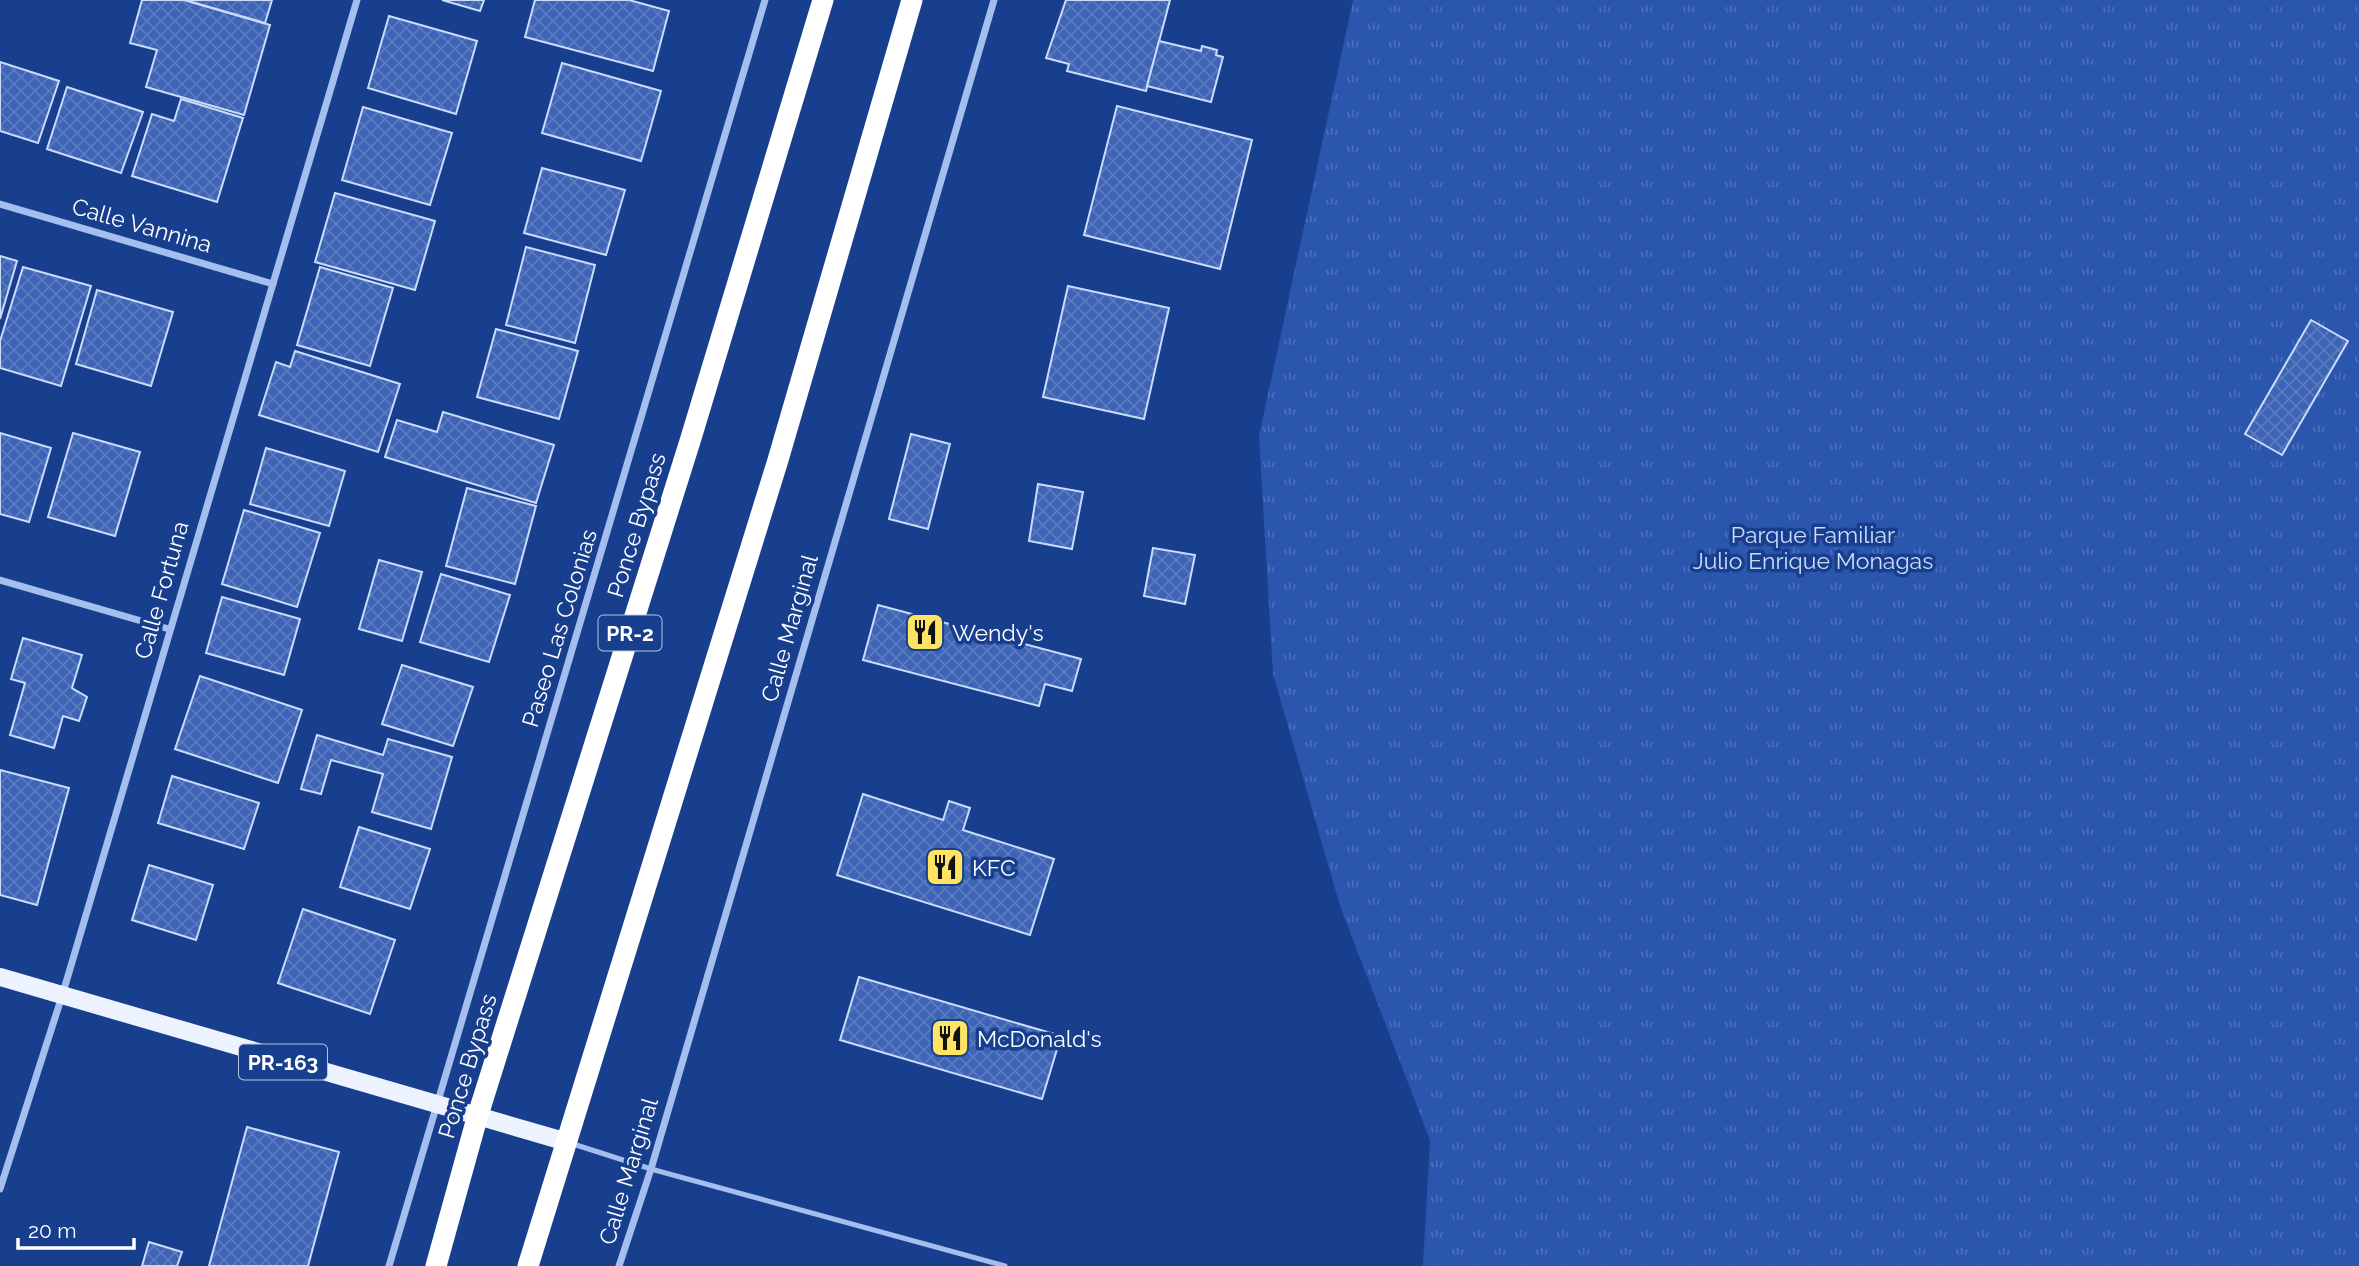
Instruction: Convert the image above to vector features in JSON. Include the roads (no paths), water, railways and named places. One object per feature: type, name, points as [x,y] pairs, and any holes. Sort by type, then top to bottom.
[{"type":"highway","name":"Ponce Bypass","points":[[436,1266],[477,1118],[691,438],[823,0]]},
{"type":"highway","points":[[528,1266],[778,460],[912,0]]},
{"type":"main road","name":"PR-163","points":[[0,977],[477,1118],[567,1142]]},
{"type":"street","name":"Calle Fortuna","points":[[0,1189],[62,996],[357,0]]},
{"type":"street","name":"Paseo Las Colonias","points":[[389,1266],[765,0]]},
{"type":"street","name":"Calle Marginal","points":[[619,1266],[651,1169],[994,0]]},
{"type":"street","name":"Calle Vannina","points":[[0,204],[273,284]]},
{"type":"street","points":[[0,580],[169,629]]},
{"type":"lane","points":[[567,1142],[651,1169],[1005,1266]]},
{"type":"place","name":"Wendy's","points":[[925,632]]},
{"type":"place","name":"KFC","points":[[945,867]]},
{"type":"place","name":"McDonald's","points":[[950,1038]]},
{"type":"park label","name":"Parque Familiar Julio Enrique Monagas","points":[[1813,547]]}]
